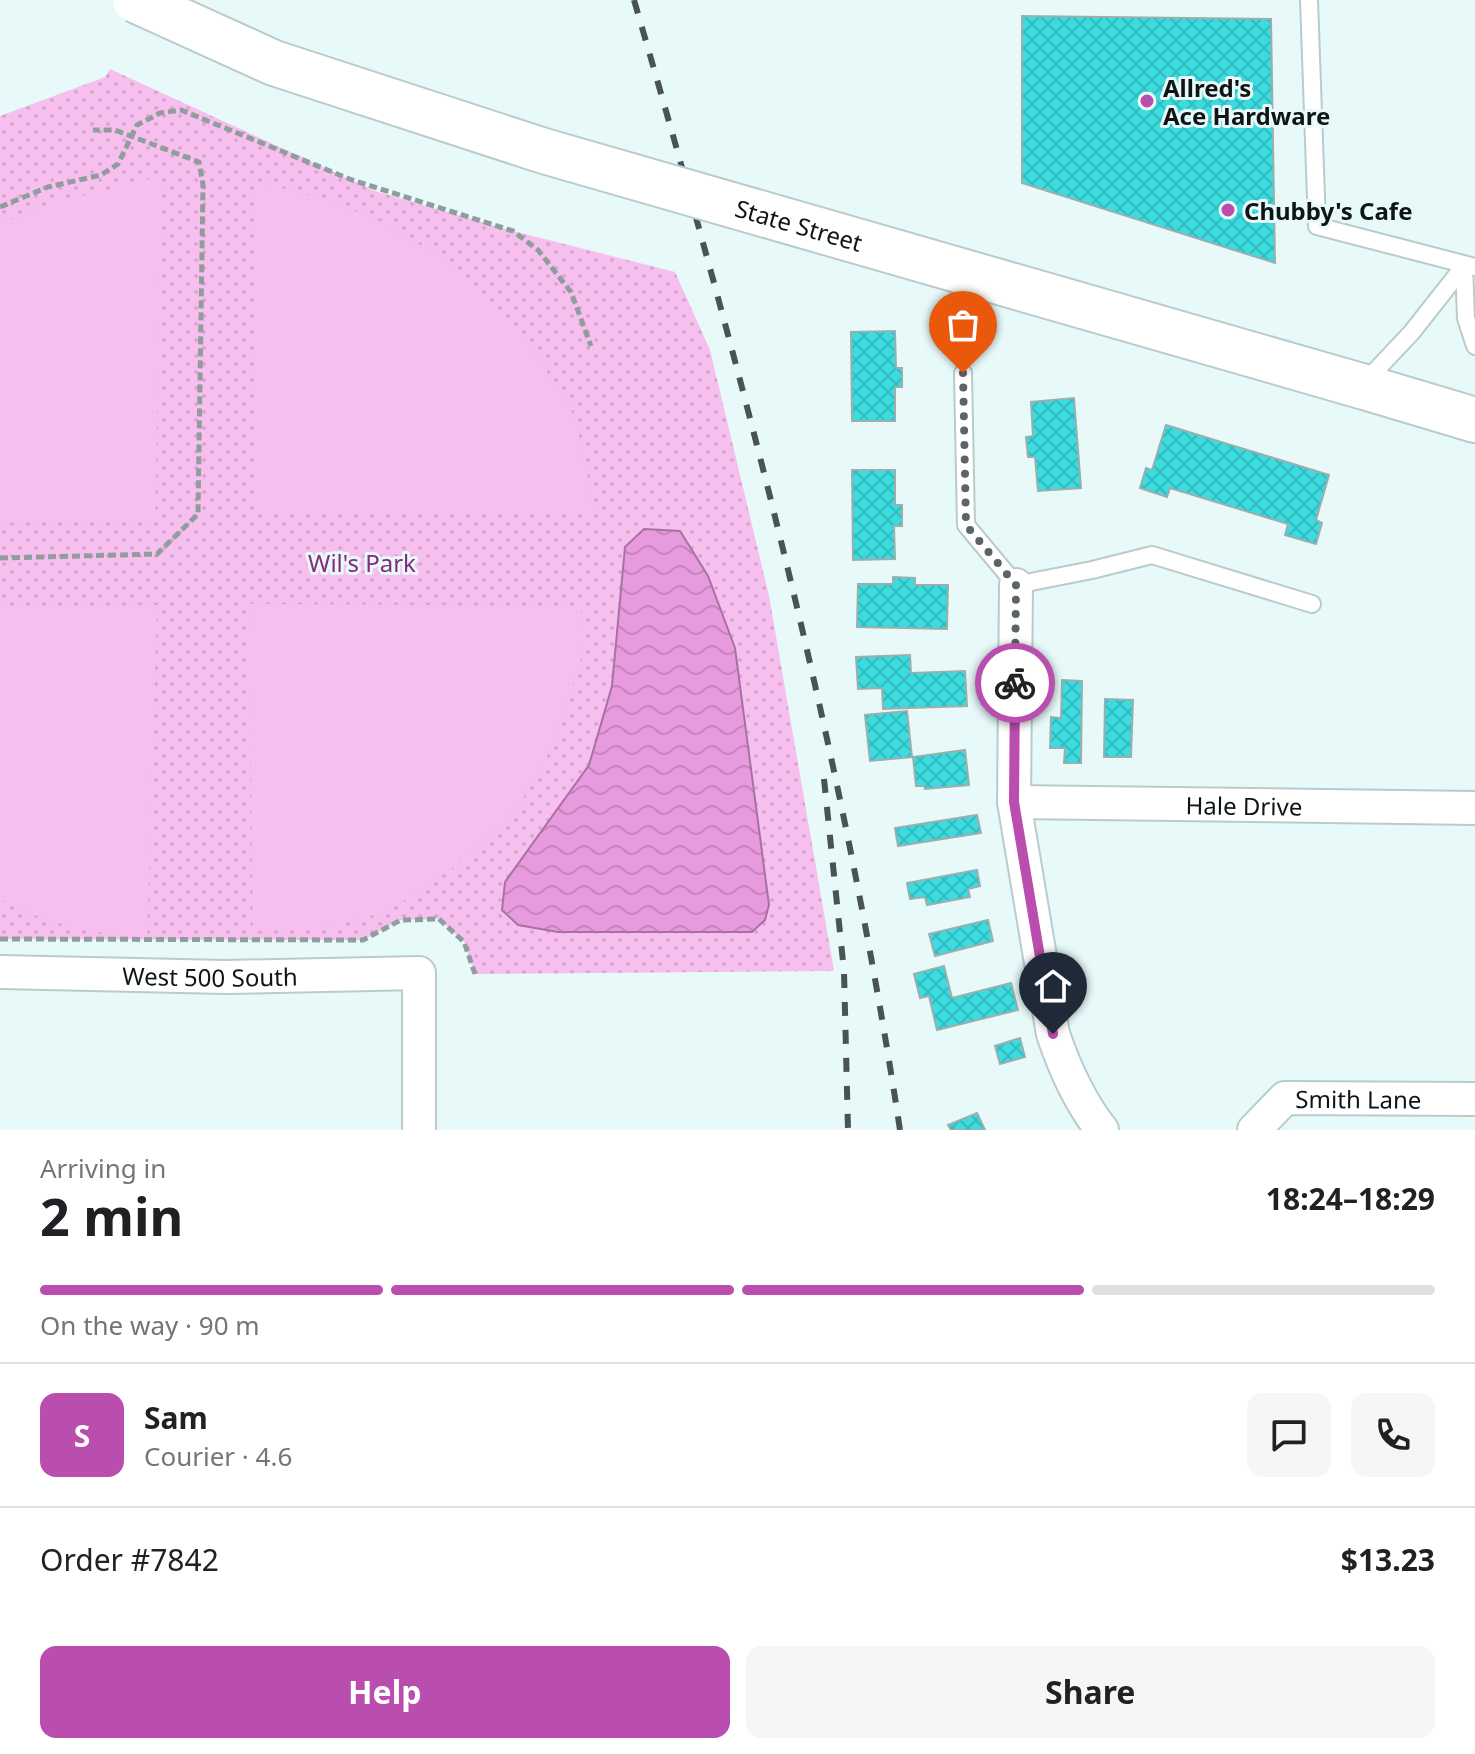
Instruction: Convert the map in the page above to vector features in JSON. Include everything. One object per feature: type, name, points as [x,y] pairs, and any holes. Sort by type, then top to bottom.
[{"type":"main road","name":"State Street","points":[[135,0],[274,63],[544,151],[1475,420]]},
{"type":"street","points":[[1016,585],[1014,802],[1053,1034],[1080,1099],[1102,1130]]},
{"type":"street","name":"Hale Drive","points":[[1014,802],[1475,808]]},
{"type":"street","name":"West 500 South","points":[[0,972],[226,977],[419,973],[419,1130]]},
{"type":"street","name":"Smith Lane","points":[[1254,1130],[1285,1098],[1475,1099]]},
{"type":"lane","points":[[1309,0],[1317,226],[1469,267]]},
{"type":"lane","points":[[1361,386],[1469,267]]},
{"type":"lane","points":[[1469,267],[1466,318],[1475,346]]},
{"type":"lane","points":[[963,373],[966,525],[1016,585],[1152,555],[1312,604]]},
{"type":"path","points":[[0,207],[48,187],[101,175],[118,164],[137,125],[160,113],[181,110],[352,180],[513,231],[538,250],[571,292],[591,346]]},
{"type":"path","points":[[0,558],[157,554],[198,514],[203,185],[199,162],[115,130],[93,130]]},
{"type":"path","points":[[0,939],[363,940],[401,920],[439,919],[464,942],[475,974]]},
{"type":"green space","name":"Wil's Park","points":[[110,69],[375,191],[513,231],[675,272],[710,350],[769,596],[834,971],[475,974],[464,942],[439,919],[401,920],[363,940],[0,939],[0,116],[105,77]]},
{"type":"green space","points":[[162,176],[155,521],[0,523],[0,224],[46,205]]},
{"type":"green space","points":[[254,181],[328,200],[382,222],[454,265],[524,335],[575,417],[595,511],[256,511]]},
{"type":"green space","points":[[249,604],[581,606],[583,652],[556,740],[518,807],[451,870],[388,911],[320,930],[253,931]]},
{"type":"green space","points":[[157,605],[147,939],[54,922],[0,899],[0,606]]},
{"type":"water","points":[[644,529],[680,531],[708,576],[735,648],[769,905],[765,920],[752,932],[558,932],[518,925],[502,910],[505,882],[589,765],[612,686],[625,547]]},
{"type":"building","name":"Allred's Ace Hardware","points":[[1022,16],[1271,19],[1275,263],[1022,183]]},
{"type":"building","points":[[895,331],[896,368],[902,368],[902,387],[895,387],[895,421],[852,421],[851,332]]},
{"type":"building","points":[[1074,398],[1081,488],[1038,491],[1035,457],[1028,457],[1026,437],[1033,436],[1031,402]]},
{"type":"building","points":[[1166,425],[1329,475],[1316,520],[1322,523],[1316,544],[1285,535],[1288,524],[1170,488],[1167,497],[1140,488],[1146,468],[1152,470]]},
{"type":"building","points":[[852,470],[895,470],[895,505],[902,505],[902,526],[894,526],[895,559],[853,560]]},
{"type":"building","points":[[893,577],[915,578],[915,585],[948,585],[947,629],[857,627],[858,584],[893,584]]},
{"type":"building","points":[[910,655],[911,673],[965,671],[967,706],[883,709],[882,688],[858,689],[856,657]]},
{"type":"building","points":[[1062,680],[1082,681],[1081,763],[1064,763],[1065,748],[1050,748],[1051,717],[1061,718]]},
{"type":"building","points":[[1105,699],[1133,700],[1131,757],[1104,757]]},
{"type":"building","points":[[907,711],[912,757],[870,761],[865,715]]},
{"type":"building","points":[[965,750],[969,785],[925,789],[924,786],[916,786],[913,757]]},
{"type":"building","points":[[977,815],[981,833],[898,846],[895,828]]},
{"type":"building","points":[[977,870],[980,886],[968,889],[970,897],[927,905],[925,897],[910,899],[907,883]]},
{"type":"building","points":[[988,920],[993,941],[935,956],[929,934]]},
{"type":"building","points":[[944,966],[952,998],[1011,983],[1018,1010],[937,1030],[929,996],[920,998],[914,974]]},
{"type":"building","points":[[1020,1038],[1025,1057],[1000,1064],[995,1046]]},
{"type":"building","points":[[977,1113],[985,1130],[951,1130],[948,1125]]},
{"type":"railway","points":[[634,0],[713,279],[786,560],[849,844],[900,1130]]},
{"type":"railway","points":[[824,779],[844,971],[848,1130]]},
{"type":"way so far","points":[[963,373],[966,525],[1016,585],[1015,683]]},
{"type":"place","name":"Allred's Ace Hardware","points":[[1147,101]]},
{"type":"place","name":"Chubby's Cafe","points":[[1228,210]]},
{"type":"route","points":[[1015,683],[1014,802],[1053,1034]]}]
